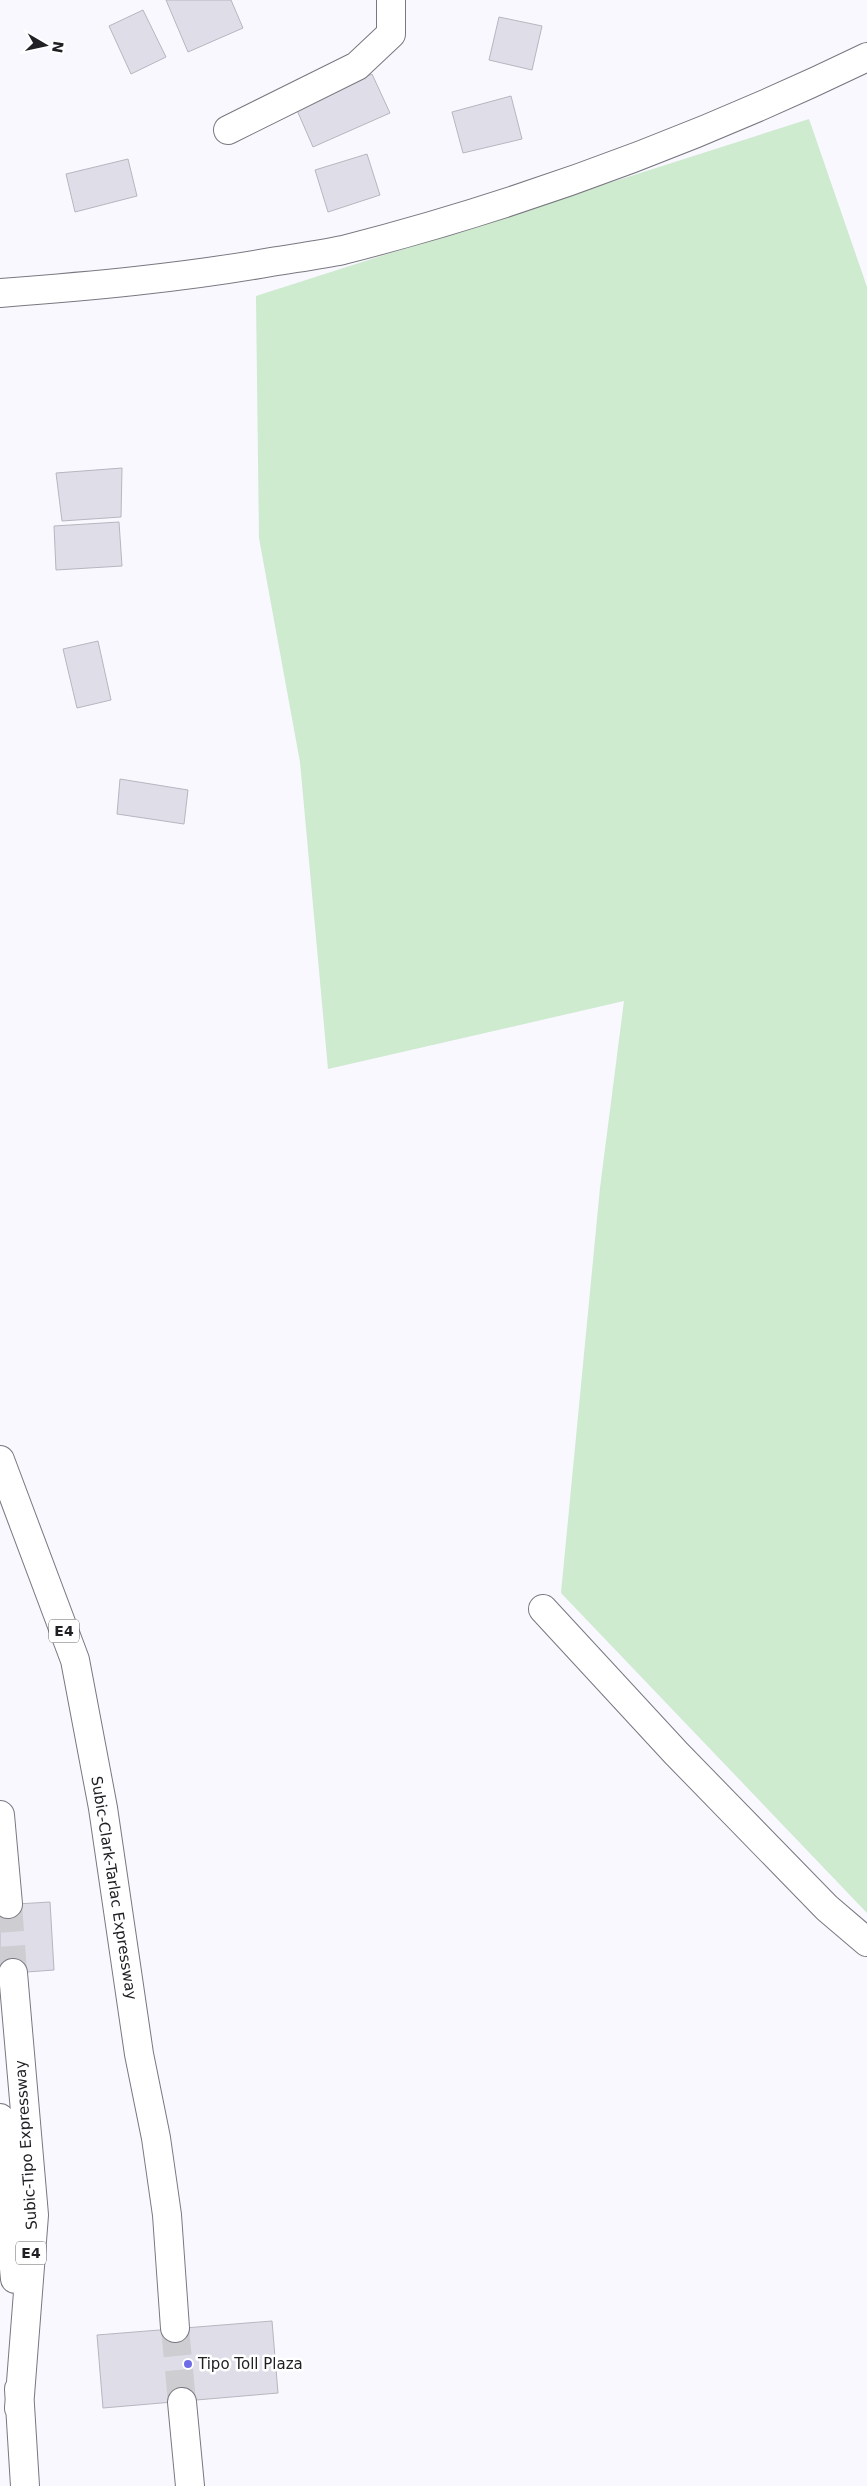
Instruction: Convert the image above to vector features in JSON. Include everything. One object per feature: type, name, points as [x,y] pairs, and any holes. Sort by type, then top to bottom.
[{"type":"main road","points":[[228,130],[357,66],[391,34],[391,0]]},
{"type":"main road","points":[[0,293],[200,275],[341,250],[508,201],[653,152],[803,88],[867,57]]},
{"type":"main road","name":"Subic-Clark-Tarlac Expressway","points":[[0,1460],[75,1660],[103,1808],[139,2054],[157,2147],[167,2215],[175,2328]]},
{"type":"main road","points":[[543,1609],[676,1753],[827,1908],[867,1942]]},
{"type":"main road","points":[[0,1815],[8,1904]]},
{"type":"main road","name":"Subic-Tipo Expressway","points":[[13,1973],[34,2215],[20,2408]]},
{"type":"main road","name":"Subic-Tipo Expressway","points":[[0,2118],[14,2253],[25,2486]]},
{"type":"main road","points":[[182,2402],[190,2486]]},
{"type":"green space","points":[[809,119],[867,287],[867,1913],[561,1593],[600,1188],[624,1001],[328,1069],[300,762],[259,538],[256,296]]},
{"type":"building","points":[[166,0],[231,0],[243,28],[188,52]]},
{"type":"building","points":[[143,10],[166,57],[131,74],[109,26]]},
{"type":"building","points":[[499,17],[542,26],[532,70],[489,60]]},
{"type":"building","points":[[372,74],[390,113],[313,147],[296,108]]},
{"type":"building","points":[[511,96],[522,139],[463,153],[452,112]]},
{"type":"building","points":[[367,154],[380,195],[328,212],[315,170]]},
{"type":"building","points":[[128,159],[137,196],[75,212],[66,174]]},
{"type":"building","points":[[122,468],[121,517],[62,521],[56,473]]},
{"type":"building","points":[[119,522],[122,566],[56,570],[54,526]]},
{"type":"building","points":[[98,641],[111,700],[77,708],[63,649]]},
{"type":"building","points":[[120,779],[188,790],[184,824],[117,814]]},
{"type":"building","points":[[50,1902],[54,1970],[0,1974],[0,1905]]},
{"type":"building","name":"Tipo Toll Plaza","points":[[272,2321],[278,2393],[103,2408],[97,2335]]},
{"type":"tunnel","points":[[8,1904],[13,1973]]},
{"type":"tunnel","points":[[175,2328],[182,2402]]},
{"type":"place","name":"Tipo Toll Plaza","points":[[188,2364]]}]
